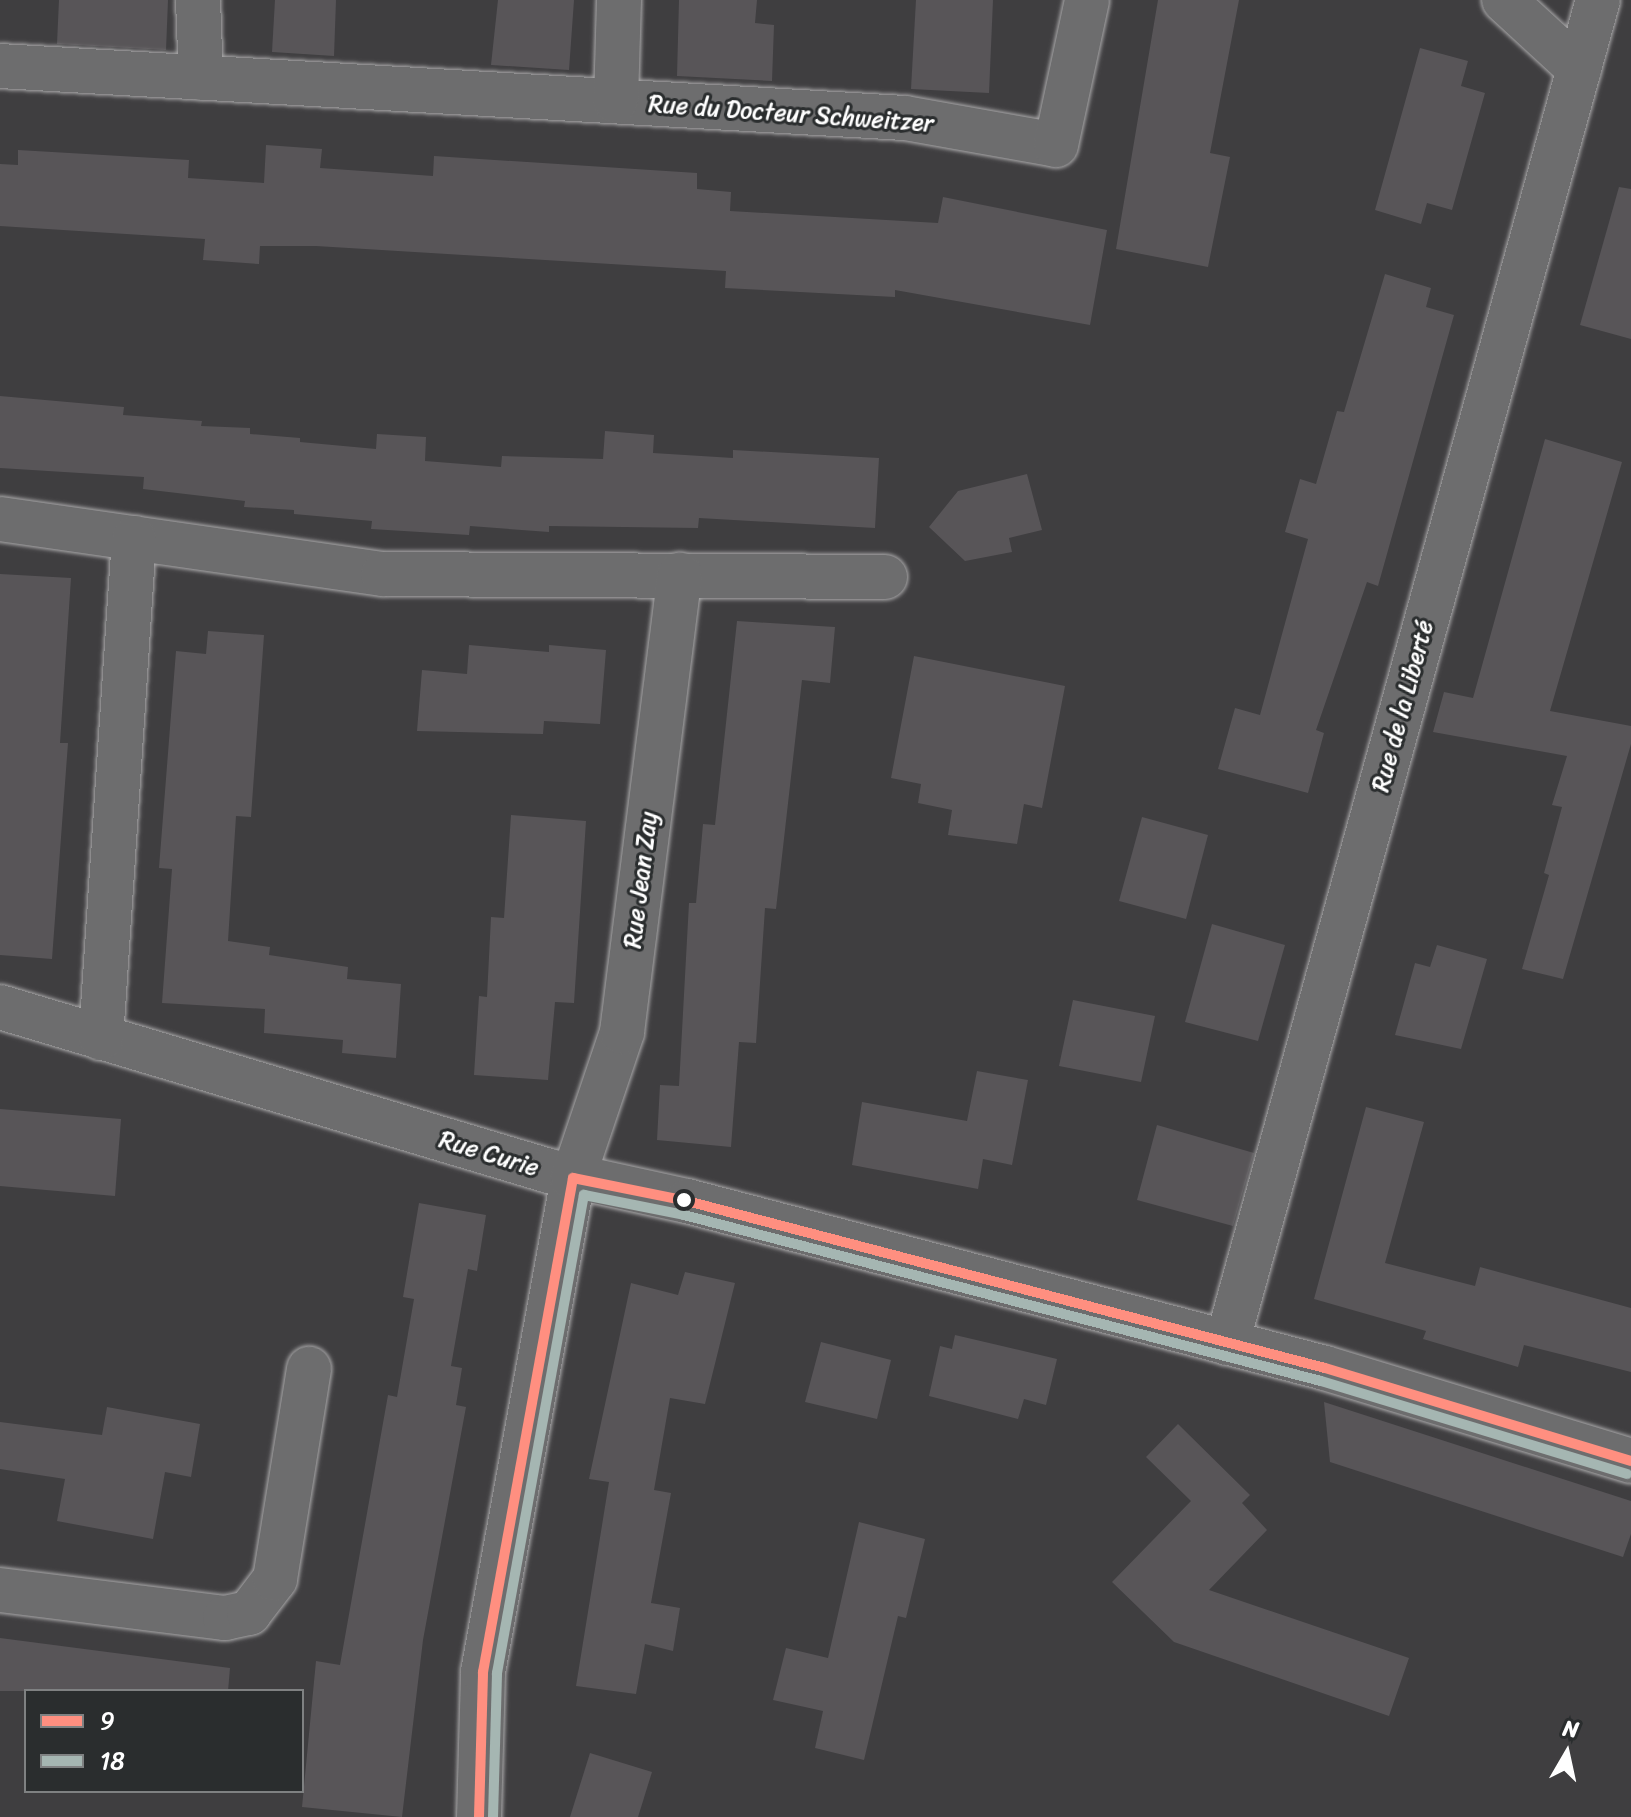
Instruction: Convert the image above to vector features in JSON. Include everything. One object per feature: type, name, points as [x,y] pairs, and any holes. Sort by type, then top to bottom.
[{"type":"street","points":[[198,0],[201,78]]},
{"type":"street","name":"Rue du Docteur Schweitzer","points":[[616,101],[619,0]]},
{"type":"street","name":"Rue du Docteur Schweitzer","points":[[0,66],[905,118],[1056,145],[1087,0]]},
{"type":"street","points":[[1504,0],[1579,69]]},
{"type":"street","name":"Rue de la Liberté","points":[[1227,1343],[1598,0]]},
{"type":"street","points":[[0,519],[383,574],[885,577]]},
{"type":"street","points":[[101,1038],[134,538]]},
{"type":"street","name":"Rue Jean Zay","points":[[479,1817],[483,1672],[573,1178],[622,1032],[680,575]]},
{"type":"street","name":"Rue Curie","points":[[0,1007],[573,1178],[687,1201],[1227,1343],[1631,1461]]},
{"type":"street","points":[[0,1590],[225,1618],[249,1613],[275,1579],[309,1369]]},
{"type":"building","points":[[59,0],[168,0],[166,50],[57,44]]},
{"type":"building","points":[[275,0],[336,0],[334,56],[272,52]]},
{"type":"building","points":[[498,0],[574,0],[569,70],[491,65]]},
{"type":"building","points":[[679,0],[757,0],[755,23],[774,25],[772,81],[677,76]]},
{"type":"building","points":[[916,0],[993,0],[989,93],[911,89]]},
{"type":"building","points":[[1158,0],[1239,0],[1210,153],[1230,157],[1208,267],[1116,249]]},
{"type":"building","points":[[1420,48],[1468,61],[1461,86],[1485,93],[1452,210],[1427,203],[1421,224],[1375,210]]},
{"type":"building","points":[[266,145],[322,149],[320,168],[433,176],[434,156],[697,173],[697,189],[731,192],[730,211],[938,223],[943,197],[1107,230],[1090,325],[895,290],[895,297],[725,288],[726,271],[316,246],[260,246],[259,264],[203,260],[205,239],[0,226],[0,164],[18,165],[18,150],[189,160],[188,178],[264,183]]},
{"type":"building","points":[[1619,187],[1631,189],[1631,339],[1580,325]]},
{"type":"building","points":[[1385,274],[1431,288],[1426,307],[1454,315],[1378,586],[1367,582],[1316,730],[1324,733],[1308,793],[1218,769],[1235,708],[1260,715],[1308,539],[1285,532],[1300,479],[1316,484],[1337,411],[1344,412]]},
{"type":"building","points":[[0,396],[124,407],[123,415],[202,421],[201,426],[250,428],[250,434],[300,438],[300,442],[376,449],[377,434],[426,437],[425,461],[501,467],[502,456],[603,459],[605,431],[654,435],[653,453],[733,458],[733,450],[879,458],[875,528],[699,518],[698,528],[549,526],[549,532],[470,526],[469,535],[371,529],[372,521],[294,514],[294,510],[244,507],[245,501],[143,489],[144,477],[0,468]]},
{"type":"building","points":[[1545,439],[1622,462],[1550,711],[1631,726],[1631,744],[1563,979],[1522,969],[1549,875],[1544,873],[1562,807],[1552,805],[1567,756],[1433,732],[1444,692],[1473,698]]},
{"type":"building","points":[[1027,474],[1042,530],[1009,538],[1012,552],[965,561],[929,527],[958,491]]},
{"type":"building","points":[[0,574],[71,578],[60,743],[68,743],[52,959],[0,955]]},
{"type":"building","points":[[737,621],[835,627],[830,683],[802,680],[776,909],[765,908],[756,1043],[739,1042],[731,1147],[657,1140],[660,1085],[679,1086],[689,903],[696,903],[703,824],[715,825]]},
{"type":"building","points":[[208,631],[264,635],[251,817],[236,816],[228,941],[270,947],[269,955],[348,967],[347,979],[401,984],[396,1058],[342,1053],[343,1040],[264,1033],[265,1009],[162,1003],[172,869],[159,868],[176,651],[206,654]]},
{"type":"building","points":[[469,645],[549,652],[549,645],[606,650],[600,724],[544,721],[543,734],[417,731],[422,670],[467,674]]},
{"type":"building","points":[[914,656],[1065,686],[1042,808],[1024,804],[1017,844],[948,835],[952,810],[918,803],[921,784],[891,778]]},
{"type":"building","points":[[511,815],[586,821],[574,1003],[555,1002],[548,1080],[474,1075],[479,996],[487,997],[491,917],[504,918]]},
{"type":"building","points":[[1142,817],[1208,835],[1186,919],[1119,901]]},
{"type":"building","points":[[1212,924],[1285,945],[1258,1041],[1185,1022]]},
{"type":"building","points":[[1437,945],[1487,959],[1461,1049],[1395,1035],[1415,963],[1430,967]]},
{"type":"building","points":[[1073,1000],[1155,1016],[1141,1082],[1059,1066]]},
{"type":"building","points":[[977,1071],[1028,1080],[1012,1165],[983,1159],[978,1189],[852,1165],[862,1102],[967,1121]]},
{"type":"building","points":[[1366,1107],[1424,1122],[1385,1263],[1475,1286],[1480,1267],[1631,1308],[1631,1372],[1524,1345],[1518,1367],[1423,1339],[1426,1331],[1314,1299]]},
{"type":"building","points":[[0,1109],[121,1119],[115,1196],[0,1186]]},
{"type":"building","points":[[1157,1125],[1254,1153],[1233,1226],[1137,1200]]},
{"type":"building","points":[[419,1203],[486,1215],[477,1271],[468,1269],[451,1366],[462,1368],[456,1405],[466,1407],[423,1640],[402,1817],[302,1807],[316,1661],[340,1665],[388,1395],[397,1397],[414,1299],[403,1297]]},
{"type":"building","points":[[685,1272],[735,1283],[705,1404],[670,1398],[654,1490],[671,1493],[651,1603],[680,1608],[673,1651],[645,1644],[636,1694],[576,1686],[609,1482],[589,1479],[631,1283],[678,1295]]},
{"type":"building","points":[[955,1335],[1057,1359],[1046,1405],[1024,1399],[1018,1419],[929,1396],[940,1346],[952,1349]]},
{"type":"building","points":[[821,1342],[891,1360],[877,1419],[805,1402]]},
{"type":"building","points":[[1324,1402],[1631,1501],[1631,1534],[1623,1557],[1330,1462]]},
{"type":"building","points":[[107,1407],[200,1424],[191,1477],[165,1472],[153,1539],[57,1521],[65,1479],[0,1469],[0,1422],[102,1435]]},
{"type":"building","points":[[1178,1424],[1250,1495],[1242,1503],[1267,1530],[1209,1590],[1409,1658],[1389,1716],[1174,1642],[1112,1582],[1191,1501],[1146,1457]]},
{"type":"building","points":[[859,1522],[925,1539],[906,1618],[898,1616],[864,1760],[815,1748],[823,1711],[773,1700],[786,1648],[828,1658]]},
{"type":"building","points":[[0,1638],[230,1668],[228,1689],[0,1691]]},
{"type":"building","points":[[590,1753],[652,1772],[638,1817],[570,1817]]},
{"type":"transit line","name":"9","points":[[479,1817],[483,1672],[573,1178],[687,1201],[1325,1368],[1631,1461]]},
{"type":"transit line","name":"18","points":[[493,1817],[497,1673],[584,1195],[684,1215],[1321,1381],[1627,1474]]}]
